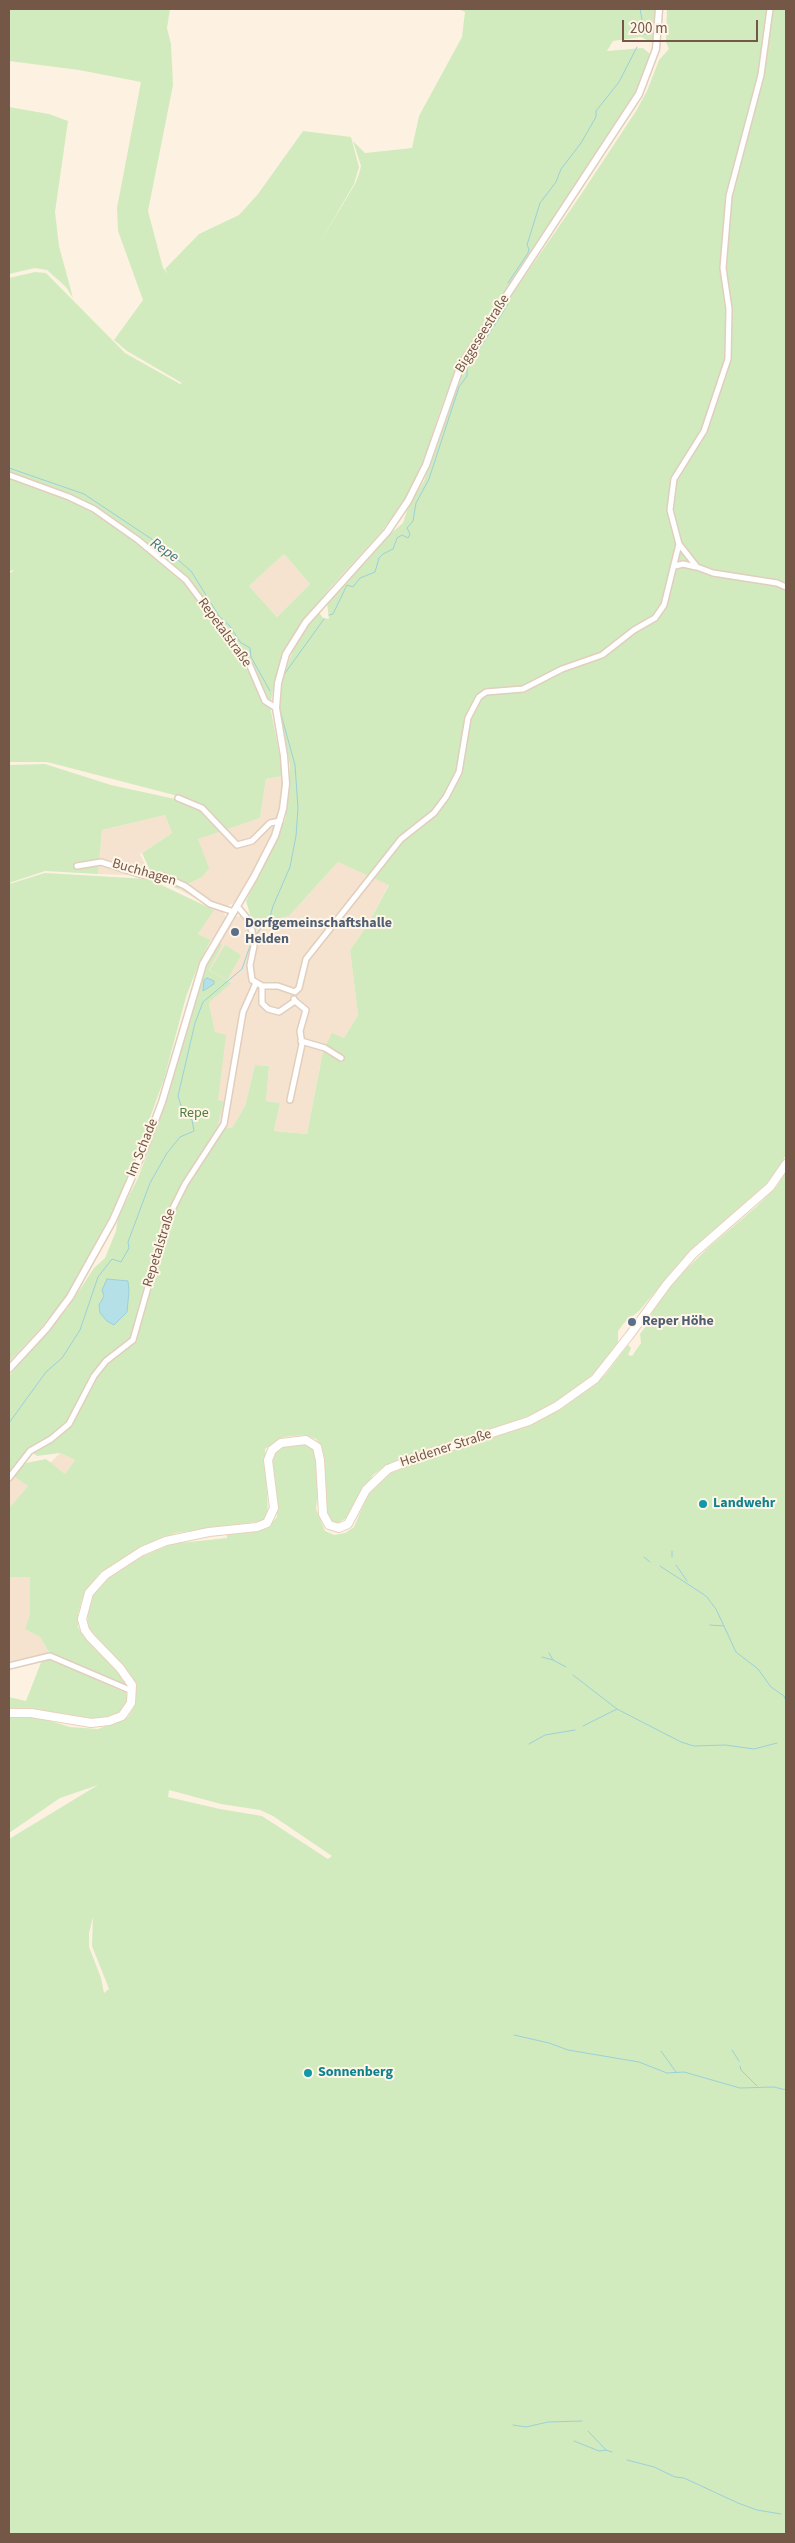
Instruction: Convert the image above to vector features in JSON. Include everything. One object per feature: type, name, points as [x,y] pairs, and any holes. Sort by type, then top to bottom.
[{"type":"main road","name":"Heldener Straße","points":[[133,1692],[126,1675],[90,1637],[83,1625],[86,1601],[93,1587],[105,1575],[130,1558],[166,1541],[209,1532],[257,1527],[267,1523],[273,1514],[274,1508],[268,1460],[272,1450],[284,1442],[306,1440],[317,1446],[320,1460],[323,1514],[329,1525],[339,1528],[348,1524],[366,1490],[388,1469],[424,1455],[529,1421],[557,1406],[595,1379],[614,1357],[666,1284],[693,1254],[770,1187],[786,1164]]},
{"type":"main road","points":[[9,1714],[24,1712],[91,1723],[109,1721],[126,1712],[131,1703],[133,1692]]},
{"type":"street","name":"Biggeseestraße","points":[[276,708],[281,670],[294,639],[318,607],[399,517],[426,465],[462,365],[639,94],[649,73],[656,49],[659,9]]},
{"type":"street","points":[[697,567],[679,544],[670,510],[674,479],[704,431],[728,359],[729,309],[723,268],[729,196],[761,75],[770,9]]},
{"type":"street","name":"Repetalstraße","points":[[9,475],[69,497],[94,509],[138,540],[186,580],[250,666],[265,701],[276,708]]},
{"type":"street","points":[[262,986],[262,1003],[268,1009],[279,1012],[295,1001],[306,959],[396,844],[434,813],[450,791],[460,766],[468,718],[479,697],[486,692],[523,689],[562,669],[594,659],[610,650],[628,634],[659,614],[675,566],[679,544]]},
{"type":"street","points":[[675,566],[683,564],[713,573],[777,583],[786,587]]},
{"type":"street","points":[[276,708],[286,771],[280,821],[267,853],[235,909],[247,918],[252,932],[254,946],[250,970],[251,978],[262,986],[278,986],[296,992]]},
{"type":"street","points":[[178,798],[202,808],[237,845],[252,841],[270,823],[280,821]]},
{"type":"street","name":"Buchhagen","points":[[77,866],[101,862],[142,874],[163,876],[185,886],[210,904],[235,909]]},
{"type":"street","name":"Im Schade","points":[[9,1369],[46,1329],[70,1297],[113,1220],[145,1147],[162,1102],[201,971],[235,909]]},
{"type":"street","name":"Repetalstraße","points":[[9,1478],[30,1451],[51,1439],[69,1424],[94,1376],[106,1361],[133,1340],[166,1220],[185,1184],[224,1124],[243,1012],[256,983]]},
{"type":"street","points":[[290,1100],[301,1041],[300,1031],[306,1009],[295,1001]]},
{"type":"street","points":[[301,1041],[325,1048],[341,1058]]},
{"type":"street","points":[[9,1666],[50,1656],[133,1692]]},
{"type":"shaded area","points":[[284,554],[310,584],[277,617],[249,586]]},
{"type":"shaded area","points":[[283,776],[281,807],[267,847],[236,902],[225,907],[223,911],[226,917],[243,916],[251,934],[271,920],[289,916],[338,862],[389,884],[368,924],[350,950],[358,1015],[344,1038],[323,1051],[307,1134],[274,1131],[280,1103],[266,1101],[269,1066],[255,1065],[245,1106],[232,1128],[213,1127],[223,1049],[215,1032],[209,1003],[230,983],[209,970],[221,945],[198,934],[214,908],[178,889],[202,877],[198,838],[260,818],[266,779]]},
{"type":"shaded area","points":[[165,815],[172,833],[140,854],[151,876],[98,874],[102,830]]},
{"type":"shaded area","points":[[60,1453],[75,1460],[65,1474],[50,1463]]},
{"type":"shaded area","points":[[13,1476],[28,1486],[9,1508],[9,1483]]},
{"type":"shaded area","points":[[9,1577],[30,1577],[30,1614],[25,1629],[40,1637],[50,1654],[9,1664]]},
{"type":"green space","points":[[9,9],[170,9],[167,28],[171,44],[173,85],[148,211],[163,268],[168,274],[165,269],[199,234],[239,215],[258,194],[303,131],[351,137],[359,167],[354,184],[319,244],[355,184],[359,174],[361,166],[353,141],[365,153],[412,148],[419,116],[462,37],[465,12],[458,9],[656,9],[653,43],[641,37],[613,41],[607,51],[643,48],[651,55],[647,70],[629,107],[459,361],[422,465],[408,496],[381,532],[329,589],[290,640],[275,680],[270,706],[283,776],[266,779],[260,818],[198,839],[209,868],[202,877],[178,889],[153,877],[142,853],[172,833],[165,815],[102,830],[98,874],[45,871],[9,883],[9,765],[45,764],[111,785],[198,804],[178,796],[47,762],[9,762],[9,574],[14,570],[9,571],[9,278],[35,272],[46,273],[125,353],[180,384],[182,383],[127,351],[114,340],[143,300],[118,231],[117,208],[141,82],[79,70],[9,61]],"holes":[[[284,554],[310,584],[277,617],[249,586]]]},
{"type":"green space","points":[[667,9],[786,9],[786,1154],[781,1165],[766,1184],[688,1253],[639,1311],[624,1323],[618,1331],[618,1342],[601,1368],[575,1390],[542,1410],[504,1426],[443,1444],[385,1466],[373,1475],[349,1516],[337,1524],[330,1520],[326,1513],[322,1446],[316,1439],[305,1435],[284,1437],[265,1449],[268,1515],[262,1521],[176,1533],[159,1539],[100,1573],[82,1599],[78,1614],[78,1627],[84,1637],[119,1670],[128,1687],[50,1654],[40,1637],[25,1629],[30,1614],[30,1577],[9,1577],[9,1508],[28,1486],[13,1476],[21,1464],[46,1459],[65,1474],[75,1460],[60,1453],[37,1456],[30,1451],[20,1462],[15,1464],[9,1474],[9,1376],[67,1309],[94,1268],[105,1258],[116,1231],[118,1217],[138,1178],[167,1100],[198,988],[205,967],[218,943],[222,945],[209,970],[231,983],[209,1003],[215,1032],[226,1035],[218,1100],[224,1102],[217,1127],[232,1128],[245,1106],[255,1065],[269,1066],[266,1101],[280,1103],[274,1131],[307,1134],[323,1051],[332,1033],[344,1038],[358,1015],[350,950],[368,924],[389,885],[338,862],[289,916],[271,920],[255,931],[246,901],[285,820],[289,793],[290,766],[279,704],[282,679],[296,643],[318,611],[323,618],[329,619],[327,602],[332,595],[389,535],[403,523],[409,505],[424,481],[462,367],[636,111],[647,91],[659,60],[669,49],[666,42]]},
{"type":"green space","points":[[9,107],[49,114],[68,121],[55,212],[59,246],[73,298],[66,287],[47,270],[35,268],[9,274]]},
{"type":"green space","points":[[45,873],[149,879],[214,910],[198,934],[211,940],[199,963],[186,997],[164,1079],[124,1190],[70,1291],[40,1329],[9,1362],[9,884]]},
{"type":"green space","points":[[225,945],[241,955],[227,980],[210,970]]},
{"type":"green space","points":[[786,1172],[786,2534],[9,2534],[9,1839],[98,1785],[60,1798],[9,1833],[9,1716],[34,1716],[70,1727],[98,1729],[128,1717],[134,1707],[136,1685],[129,1673],[88,1627],[87,1613],[91,1596],[97,1586],[141,1557],[170,1544],[227,1538],[227,1533],[265,1529],[277,1517],[270,1467],[277,1450],[286,1445],[309,1445],[315,1450],[319,1481],[316,1509],[325,1531],[334,1535],[345,1533],[354,1527],[367,1496],[379,1480],[391,1471],[422,1459],[524,1427],[561,1409],[605,1375],[628,1345],[631,1348],[628,1355],[632,1356],[641,1343],[640,1334],[649,1322],[653,1309],[675,1280],[776,1187]],"holes":[[[169,1790],[221,1804],[260,1810],[273,1816],[332,1856],[328,1859],[262,1816],[168,1797]],[[93,1917],[92,1946],[109,1989],[104,1993],[101,1978],[89,1947],[89,1933]]]},
{"type":"green space","points":[[42,1660],[52,1660],[126,1693],[129,1697],[127,1705],[117,1714],[95,1720],[22,1709],[9,1710],[9,1697],[26,1701]]},
{"type":"water","points":[[207,978],[214,981],[214,984],[203,991],[204,980]]},
{"type":"water","points":[[107,1279],[128,1281],[127,1312],[114,1325],[107,1321],[100,1313],[99,1305],[104,1296],[102,1290]]},
{"type":"waterway","points":[[640,9],[645,35]]},
{"type":"waterway","points":[[508,283],[528,253],[527,245],[540,203],[556,182],[561,169],[581,143],[596,117],[596,111],[619,82],[637,47]]},
{"type":"waterway","points":[[329,615],[333,614],[347,585],[353,587],[360,578],[375,572],[379,558],[393,549],[397,538],[402,535],[408,538],[410,534],[407,528],[413,521],[416,503],[429,479],[459,387],[467,376],[467,368],[508,304]]},
{"type":"waterway","name":"Repe","points":[[9,468],[84,494],[159,544],[191,571],[219,616],[230,626],[240,642],[250,648],[251,657],[270,691]]},
{"type":"waterway","points":[[283,676],[324,619]]},
{"type":"waterway","name":"Repe","points":[[255,936],[270,917],[290,867],[296,836],[298,808],[295,765],[279,707]]},
{"type":"waterway","name":"Repe","points":[[9,1423],[46,1372],[62,1358],[80,1330],[98,1277],[112,1259],[121,1262],[129,1248],[128,1242],[150,1183],[167,1153],[180,1137],[194,1131],[192,1120],[183,1112],[178,1096],[195,1023],[203,1002],[242,969],[251,943]]},
{"type":"waterway","points":[[672,1551],[672,1557]]},
{"type":"waterway","points":[[644,1557],[650,1562]]},
{"type":"waterway","points":[[676,1565],[687,1581]]},
{"type":"waterway","points":[[660,1566],[706,1596],[716,1609],[736,1652],[758,1669],[771,1687],[784,1696],[786,1701]]},
{"type":"waterway","points":[[710,1625],[724,1626]]},
{"type":"waterway","points":[[549,1653],[553,1660],[566,1667]]},
{"type":"waterway","points":[[542,1657],[553,1660]]},
{"type":"waterway","points":[[573,1675],[617,1709]]},
{"type":"waterway","points":[[583,1726],[617,1709],[681,1742],[694,1746],[725,1745],[754,1749],[777,1743]]},
{"type":"waterway","points":[[529,1744],[545,1735],[575,1730]]},
{"type":"waterway","points":[[514,2035],[549,2043],[568,2050],[639,2062],[667,2073],[684,2072],[740,2088],[774,2087],[786,2090]]},
{"type":"waterway","points":[[732,2050],[739,2061]]},
{"type":"waterway","points":[[661,2051],[676,2072]]},
{"type":"waterway","points":[[740,2066],[741,2070],[757,2086]]},
{"type":"waterway","points":[[513,2425],[526,2427],[548,2422],[582,2421]]},
{"type":"waterway","points":[[588,2431],[606,2450],[612,2452]]},
{"type":"waterway","points":[[574,2441],[599,2451],[606,2450]]},
{"type":"waterway","points":[[627,2460],[654,2467],[675,2477],[684,2478],[757,2510],[781,2514]]},
{"type":"place","name":"Dorfgemeinschaftshalle Helden","points":[[235,932]]},
{"type":"place","name":"Reper Höhe","points":[[632,1322]]},
{"type":"place","name":"Landwehr","points":[[703,1504]]},
{"type":"place","name":"Sonnenberg","points":[[308,2073]]}]
